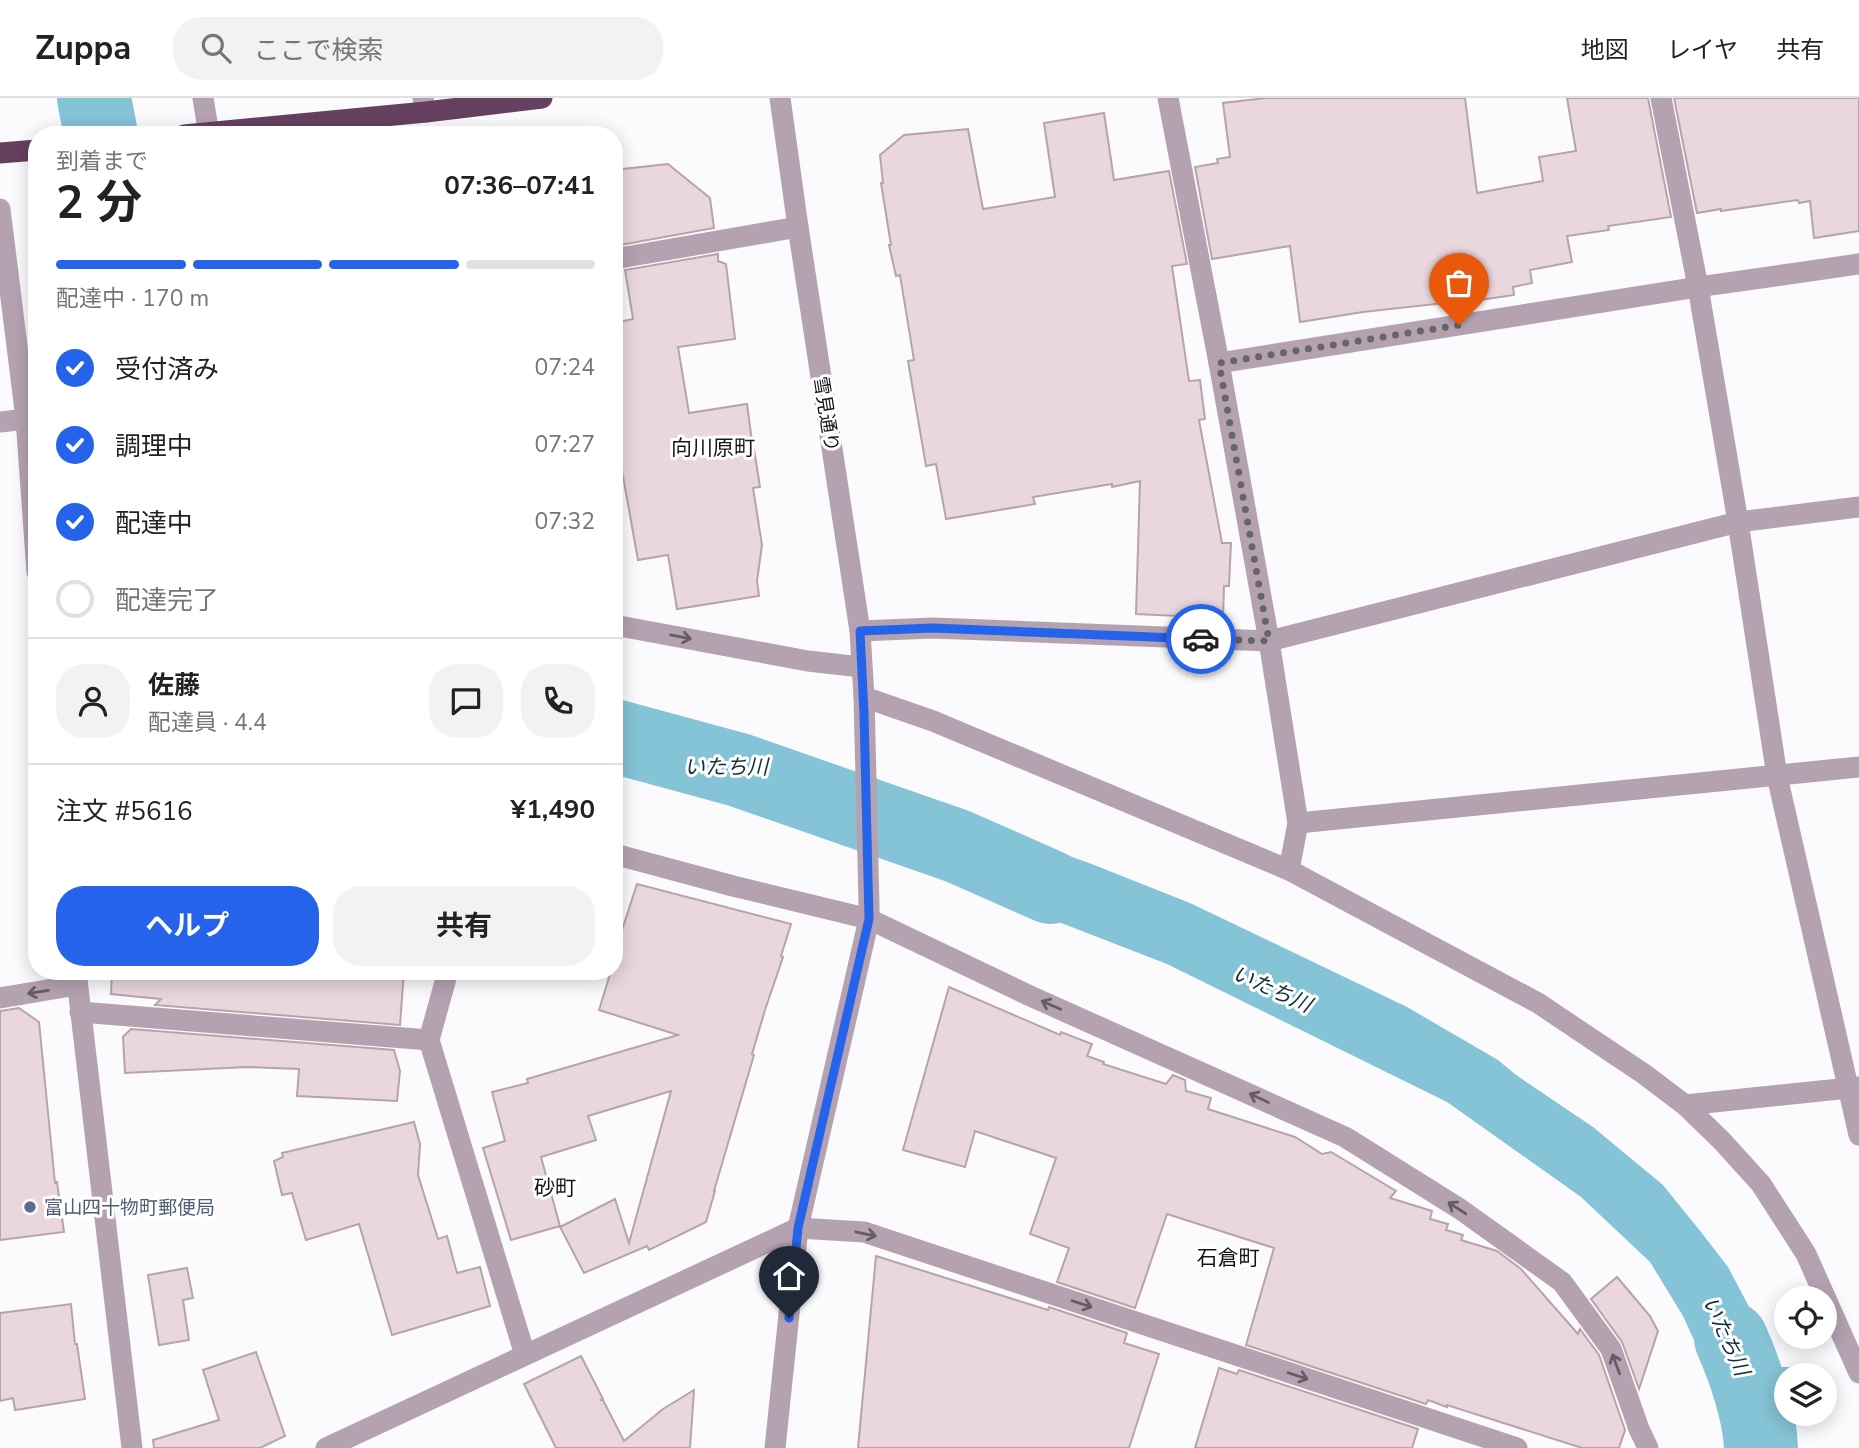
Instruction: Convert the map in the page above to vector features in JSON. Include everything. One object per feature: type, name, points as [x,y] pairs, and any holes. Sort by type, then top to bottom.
[{"type":"highway","points":[[262,126],[424,105],[542,98]]},
{"type":"highway","points":[[0,153],[28,151]]},
{"type":"street","points":[[203,98],[207,126]]},
{"type":"street","name":"雪見通り","points":[[780,98],[860,631],[869,912]]},
{"type":"street","points":[[1168,98],[1269,641],[1298,823],[1289,870]]},
{"type":"street","points":[[1661,98],[1698,287],[1777,776],[1854,1087],[1859,1135]]},
{"type":"street","points":[[0,209],[28,443]]},
{"type":"street","points":[[623,257],[798,227]]},
{"type":"street","points":[[1219,363],[1859,264]]},
{"type":"street","points":[[0,422],[26,419]]},
{"type":"street","points":[[860,631],[933,628],[1269,641],[1738,522],[1859,507]]},
{"type":"street","points":[[623,627],[808,661],[861,667]]},
{"type":"street","points":[[864,696],[1289,870],[1538,1003],[1644,1074],[1685,1105],[1761,1184],[1806,1254],[1859,1373]]},
{"type":"street","points":[[1298,823],[1859,766]]},
{"type":"street","points":[[623,856],[733,886],[869,912],[1028,995],[1345,1137],[1460,1209],[1562,1282],[1611,1349],[1648,1448]]},
{"type":"street","points":[[775,1448],[798,1228],[869,912]]},
{"type":"street","points":[[0,998],[68,980]]},
{"type":"street","points":[[76,980],[132,1448]]},
{"type":"street","points":[[446,980],[429,1041],[525,1355]]},
{"type":"street","points":[[80,1012],[429,1041]]},
{"type":"street","points":[[1685,1105],[1854,1087]]},
{"type":"street","points":[[326,1448],[798,1228],[864,1232],[1517,1448]]},
{"type":"water","name":"いたち川","points":[[623,708],[748,738],[788,754],[789,822],[739,804],[623,774]]},
{"type":"water","name":"いたち川","points":[[957,816],[1089,863],[1190,903],[1407,1007],[1498,1060],[1593,1127],[1663,1185],[1701,1232],[1728,1267],[1756,1320],[1774,1363],[1774,1426],[1786,1426],[1730,1448],[1713,1382],[1683,1316],[1650,1262],[1581,1197],[1447,1102],[1167,964],[958,883]]},
{"type":"building","points":[[1266,98],[1465,98],[1477,193],[1543,181],[1539,157],[1576,151],[1567,98],[1648,98],[1671,217],[1608,226],[1609,230],[1567,236],[1572,262],[1530,270],[1532,283],[1513,287],[1514,295],[1300,322],[1290,246],[1212,259],[1195,167],[1218,163],[1217,159],[1230,157],[1223,103]]},
{"type":"building","points":[[1674,98],[1859,98],[1859,231],[1814,238],[1810,201],[1799,203],[1798,200],[1697,213]]},
{"type":"building","points":[[1104,113],[1114,180],[1169,171],[1187,264],[1172,266],[1189,381],[1200,380],[1205,419],[1199,420],[1222,543],[1231,543],[1229,586],[1224,586],[1223,618],[1136,614],[1140,481],[1033,497],[1035,504],[946,519],[936,464],[926,466],[908,361],[914,360],[900,275],[896,276],[889,245],[880,155],[904,135],[968,129],[983,209],[1055,197],[1044,123]]},
{"type":"building","points":[[668,164],[710,198],[714,228],[623,244],[623,169]]},
{"type":"building","points":[[718,254],[718,261],[726,264],[735,339],[678,347],[689,413],[747,404],[760,487],[753,488],[762,545],[757,581],[759,596],[677,609],[668,555],[638,560],[623,476],[623,321],[633,319],[625,270]]},
{"type":"building","points":[[637,884],[791,924],[706,1222],[649,1250],[647,1246],[584,1273],[560,1227],[615,1199],[629,1243],[671,1091],[588,1116],[596,1140],[541,1157],[560,1226],[511,1240],[483,1148],[505,1141],[492,1092],[528,1083],[527,1079],[678,1035],[599,1010],[608,980],[623,980],[623,927]]},
{"type":"building","points":[[112,980],[403,980],[400,1025],[155,1005],[161,999],[111,994]]},
{"type":"building","points":[[949,987],[1060,1035],[1061,1032],[1092,1044],[1087,1056],[1104,1062],[1103,1064],[1166,1084],[1173,1075],[1185,1080],[1186,1091],[1211,1098],[1208,1109],[1295,1137],[1322,1154],[1331,1152],[1396,1191],[1390,1198],[1432,1211],[1430,1219],[1448,1224],[1446,1230],[1463,1235],[1461,1240],[1497,1251],[1521,1269],[1578,1334],[1580,1329],[1599,1355],[1625,1430],[1619,1448],[1582,1448],[1447,1405],[1428,1400],[1426,1404],[1246,1345],[1274,1248],[1167,1214],[1135,1308],[1057,1282],[1069,1248],[1030,1234],[1056,1158],[975,1131],[965,1167],[903,1150]]},
{"type":"building","points":[[19,1008],[39,1022],[55,1183],[57,1182],[64,1232],[0,1240],[0,1011]]},
{"type":"building","points":[[131,1029],[394,1050],[400,1071],[397,1101],[297,1096],[299,1069],[247,1067],[125,1073],[123,1037]]},
{"type":"building","points":[[414,1122],[420,1144],[418,1175],[438,1239],[447,1236],[457,1273],[480,1267],[490,1306],[392,1335],[359,1224],[306,1240],[292,1193],[282,1195],[274,1161],[283,1157],[282,1153]]},
{"type":"building","points":[[876,1256],[1127,1333],[1124,1343],[1159,1354],[1129,1448],[858,1448]]},
{"type":"building","points":[[187,1268],[193,1298],[183,1300],[189,1340],[159,1345],[148,1275]]},
{"type":"building","points":[[1617,1277],[1650,1316],[1658,1331],[1639,1389],[1622,1342],[1591,1299]]},
{"type":"building","points":[[71,1304],[85,1399],[15,1410],[13,1398],[0,1401],[0,1313]]},
{"type":"building","points":[[256,1352],[285,1436],[260,1448],[154,1448],[153,1440],[219,1420],[203,1370]]},
{"type":"building","points":[[581,1356],[603,1399],[600,1400],[603,1400],[624,1441],[663,1409],[694,1390],[690,1448],[556,1448],[524,1384]]},
{"type":"building","points":[[1219,1368],[1237,1374],[1239,1370],[1418,1429],[1412,1448],[1195,1448]]},
{"type":"waterway","name":"いたち川","points":[[94,98],[99,126]]},
{"type":"waterway","name":"いたち川","points":[[623,738],[739,770],[957,846],[1050,887]]},
{"type":"waterway","name":"いたち川","points":[[1731,1339],[1751,1393],[1761,1448]]},
{"type":"way so far","points":[[1201,639],[1269,641],[1219,363],[1459,325]]},
{"type":"place","name":"富山四十物町郵便局","points":[[30,1207]]},
{"type":"district","name":"向川原町","points":[[713,448]]},
{"type":"district","name":"砂町","points":[[555,1188]]},
{"type":"district","name":"石倉町","points":[[1228,1258]]},
{"type":"route","points":[[789,1318],[798,1228],[869,919],[860,631],[933,628],[1201,639]]}]
